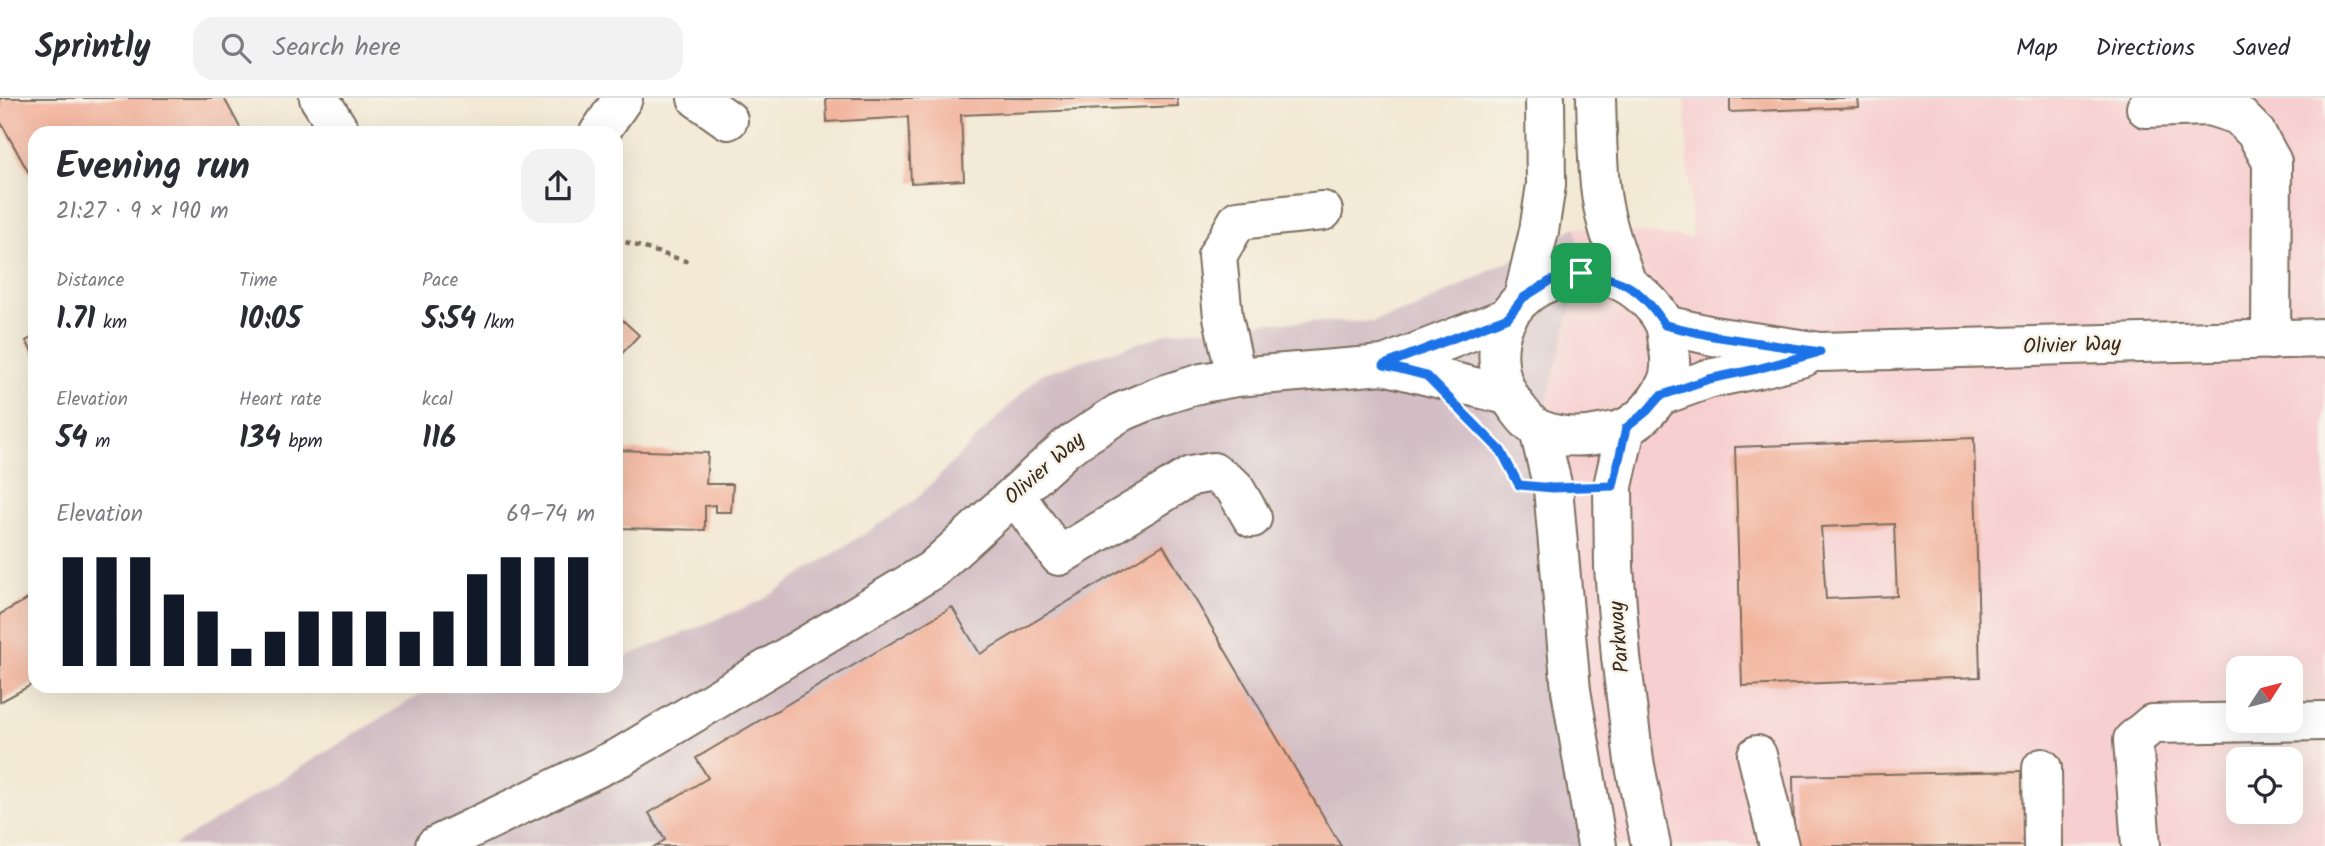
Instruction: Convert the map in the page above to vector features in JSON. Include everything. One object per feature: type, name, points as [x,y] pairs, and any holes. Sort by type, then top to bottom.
[{"type":"street","points":[[319,98],[337,126]]},
{"type":"street","points":[[604,126],[623,98]]},
{"type":"street","points":[[697,98],[728,120]]},
{"type":"street","points":[[1516,308],[1550,281],[1581,273],[1611,277],[1627,284],[1652,304],[1665,325],[1670,354],[1669,377],[1660,396],[1626,428],[1598,435],[1571,437],[1539,430],[1524,417],[1507,395],[1498,371],[1499,343],[1516,308],[1539,231],[1546,185],[1545,98]]},
{"type":"street","points":[[1596,98],[1603,203],[1611,238],[1627,284]]},
{"type":"street","points":[[2146,108],[2209,106],[2238,115],[2256,133],[2272,162],[2271,340]]},
{"type":"street","points":[[1236,377],[1223,317],[1217,256],[1238,220],[1323,211]]},
{"type":"street","name":"Olivier Way","points":[[1384,365],[1516,308]]},
{"type":"street","name":"Olivier Way","points":[[1665,325],[1713,336],[1820,352],[2325,338]]},
{"type":"street","name":"Olivier Way","points":[[1660,396],[1709,379],[1820,352]]},
{"type":"street","name":"Olivier Way","points":[[435,846],[622,756],[932,570],[1067,447],[1119,413],[1202,383],[1236,377],[1384,365],[1507,395]]},
{"type":"street","name":"Parkway","points":[[1626,428],[1613,486],[1614,568],[1621,657],[1634,761],[1651,846]]},
{"type":"street","points":[[1539,430],[1551,475],[1556,510],[1571,690],[1597,846]]},
{"type":"street","points":[[1015,495],[1059,556],[1191,476],[1213,472],[1234,488],[1252,519]]},
{"type":"street","points":[[2141,846],[2133,740],[2152,724],[2325,721]]},
{"type":"street","points":[[1757,755],[1779,846]]},
{"type":"street","points":[[2042,768],[2043,846]]},
{"type":"path","points":[[623,241],[692,263]]},
{"type":"shaded area","points":[[1685,98],[2325,98],[2325,846],[1597,846],[1539,430],[1581,273],[1576,227],[1692,238]]},
{"type":"shaded area","points":[[1576,227],[1581,273],[1539,430],[1597,846],[173,846],[422,693],[623,693],[623,658],[761,601],[913,502],[1041,374],[1172,332],[1268,322],[1372,322],[1414,309]]},
{"type":"building","points":[[0,98],[224,98],[239,126],[28,126],[28,171],[0,121]]},
{"type":"building","points":[[826,98],[1177,98],[1178,106],[961,115],[964,180],[911,183],[908,117],[827,122]]},
{"type":"building","points":[[1730,98],[1858,98],[1859,107],[1730,112]]},
{"type":"building","points":[[623,320],[639,335],[623,352]]},
{"type":"building","points":[[1974,438],[1980,677],[1742,686],[1735,447]],"holes":[[[1894,524],[1897,596],[1826,599],[1821,527]]]},
{"type":"building","points":[[623,450],[708,453],[706,484],[733,484],[731,512],[715,512],[715,505],[705,506],[705,530],[623,528]]},
{"type":"building","points":[[1163,545],[1341,846],[655,846],[665,840],[649,813],[708,778],[696,758],[952,607],[980,654]]},
{"type":"building","points":[[28,599],[28,687],[0,702],[0,614]]},
{"type":"building","points":[[2022,771],[2024,846],[1794,846],[1793,776]]},
{"type":"route","points":[[1581,273],[1611,277],[1627,284],[1652,304],[1665,325],[1713,336],[1820,352],[1709,379],[1660,396],[1626,428],[1613,486],[1553,488],[1519,485],[1501,451],[1427,376],[1384,365],[1508,317],[1523,298],[1550,281],[1581,273]]}]
